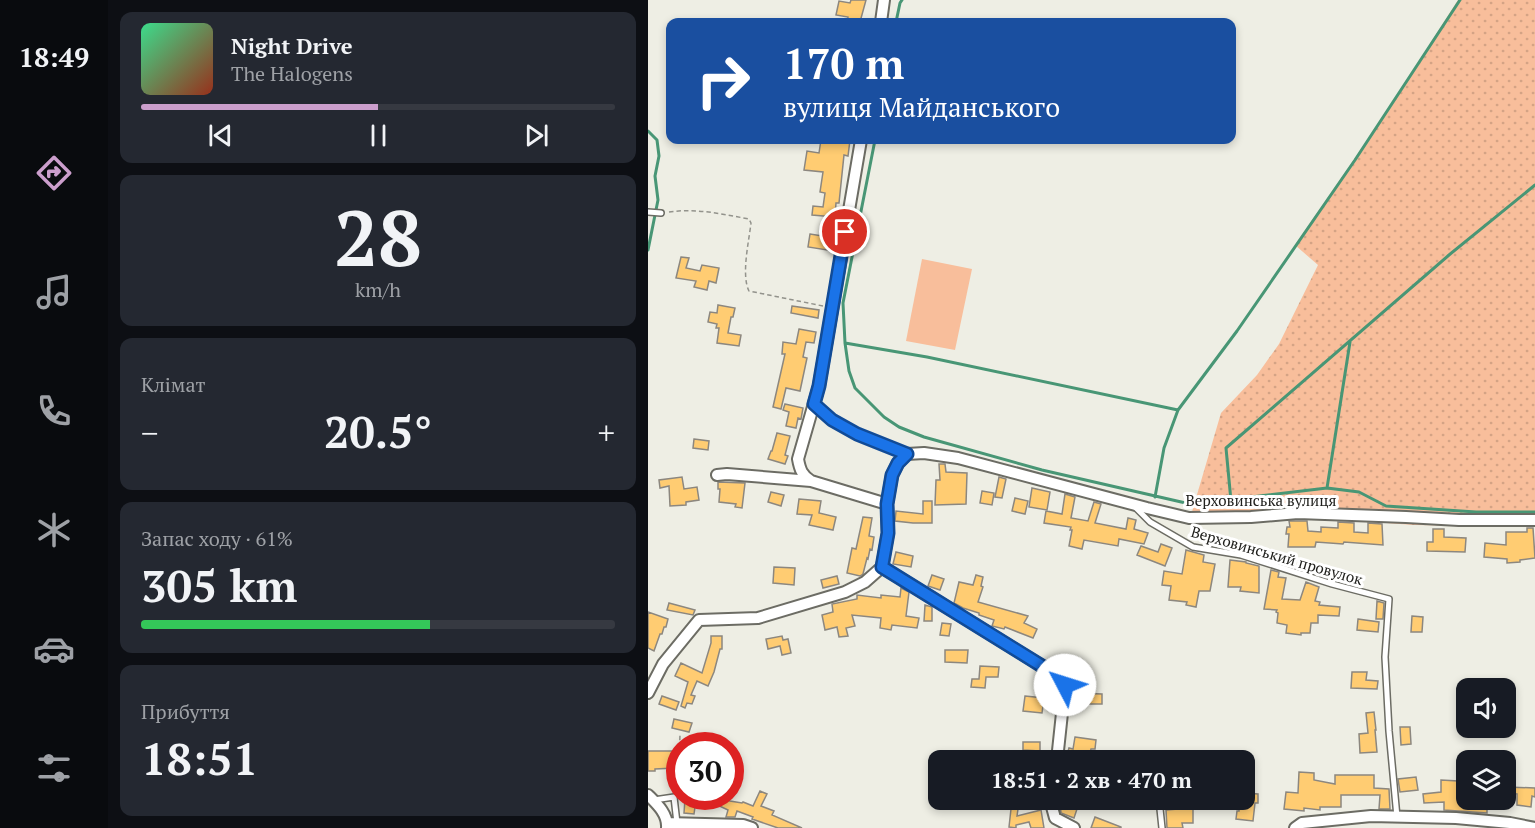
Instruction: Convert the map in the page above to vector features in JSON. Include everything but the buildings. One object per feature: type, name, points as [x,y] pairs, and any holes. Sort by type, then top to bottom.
[{"type":"street","points":[[882,18],[884,0]]},
{"type":"street","points":[[812,481],[800,470],[798,459],[819,386],[860,144]]},
{"type":"street","name":"Верховинська вулиця","points":[[907,454],[924,453],[958,458],[1189,518],[1251,517],[1298,513],[1459,520],[1535,520]]},
{"type":"street","points":[[648,693],[663,664],[699,620],[758,618],[803,606],[845,592],[865,582],[882,567],[888,533],[887,504],[892,475],[898,463],[907,454]]},
{"type":"street","points":[[717,474],[812,481],[887,504]]},
{"type":"street","points":[[882,567],[1058,676],[1065,685],[1058,750]]},
{"type":"street","points":[[651,798],[660,807],[670,824],[743,825],[752,828]]},
{"type":"street","points":[[1053,810],[1055,818],[1074,828]]},
{"type":"street","points":[[1295,828],[1302,823],[1371,816],[1456,818],[1510,823],[1535,828]]},
{"type":"lane","points":[[648,212],[662,213]]},
{"type":"lane","points":[[814,404],[832,420],[857,434],[907,454]]},
{"type":"lane","name":"Верховинський провулок","points":[[1132,504],[1150,522],[1193,547],[1241,555],[1332,584],[1389,599],[1385,657],[1396,817]]},
{"type":"lane","points":[[651,798],[666,797]]},
{"type":"lane","points":[[1160,810],[1162,828]]},
{"type":"path","points":[[662,213],[682,210],[710,211],[749,219],[751,224],[746,285],[749,291],[832,309]]},
{"type":"shaded area","points":[[1458,0],[1535,0],[1535,527],[1414,525],[1317,518],[1189,522],[1221,413],[1257,375],[1279,344],[1318,265],[1295,245],[1384,116]]},
{"type":"shaded area","points":[[922,259],[972,269],[955,350],[906,341]]},
{"type":"waterway","points":[[897,18],[902,0]]},
{"type":"waterway","points":[[1155,497],[1164,448],[1178,410],[1237,331],[1355,160],[1460,0]]},
{"type":"waterway","points":[[648,131],[657,140],[659,156],[655,176],[658,200],[648,250]]},
{"type":"waterway","points":[[874,144],[843,303],[845,343],[849,371],[855,388],[884,417],[899,427],[924,437],[1042,470],[1190,504],[1209,506],[1251,497],[1327,488],[1350,342]]},
{"type":"waterway","points":[[1231,501],[1226,448],[1449,255],[1535,185]]},
{"type":"waterway","points":[[845,343],[927,357],[1178,410]]},
{"type":"waterway","points":[[1327,488],[1359,492],[1386,506],[1476,512],[1535,512]]},
{"type":"route","points":[[845,232],[814,404],[832,420],[857,434],[907,454],[898,463],[892,475],[887,504],[888,533],[882,567],[1058,676],[1065,685]]}]
